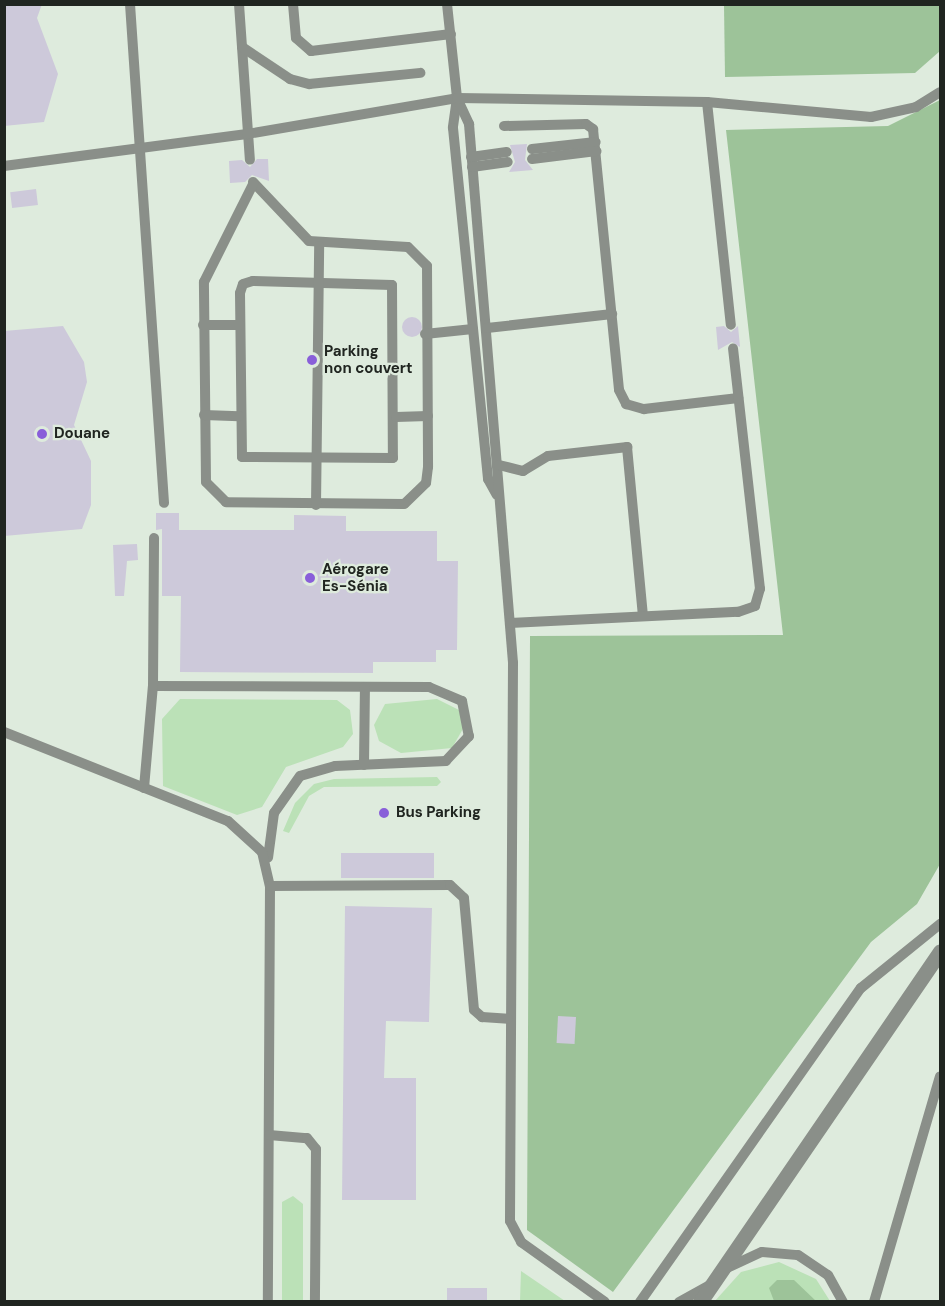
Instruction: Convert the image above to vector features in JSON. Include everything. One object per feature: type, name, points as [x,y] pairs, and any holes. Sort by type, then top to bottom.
[{"type":"street","points":[[700,1302],[940,951]]},
{"type":"lane","points":[[130,4],[165,503]]},
{"type":"lane","points":[[239,4],[250,160]]},
{"type":"lane","points":[[293,4],[296,38],[311,51],[450,34]]},
{"type":"lane","points":[[447,4],[457,98],[453,128],[488,479],[497,495]]},
{"type":"lane","points":[[242,47],[290,79],[309,84],[420,74]]},
{"type":"lane","points":[[4,166],[248,134],[457,98],[707,102],[871,117],[916,108],[940,92]]},
{"type":"lane","points":[[457,98],[468,115],[499,465],[497,495],[510,623],[508,1019],[510,1221],[525,1246],[605,1302]]},
{"type":"lane","points":[[707,102],[731,325]]},
{"type":"lane","points":[[504,126],[586,124],[596,146],[619,390],[626,404],[644,409],[738,398]]},
{"type":"lane","points":[[532,154],[596,146]]},
{"type":"lane","points":[[472,162],[508,157]]},
{"type":"lane","points":[[253,183],[298,235],[319,246],[395,246],[420,254],[427,266],[426,483],[417,496],[404,504],[316,505],[226,502],[214,494],[206,482],[203,325],[207,270],[253,183]]},
{"type":"lane","points":[[316,505],[319,246]]},
{"type":"lane","points":[[319,281],[392,285],[401,327],[393,458],[246,460],[239,452],[240,325],[243,284],[319,281]]},
{"type":"lane","points":[[487,328],[612,314]]},
{"type":"lane","points":[[203,325],[240,325]]},
{"type":"lane","points":[[427,334],[473,329]]},
{"type":"lane","points":[[510,623],[747,611],[760,598],[733,349]]},
{"type":"lane","points":[[481,405],[494,403]]},
{"type":"lane","points":[[204,415],[239,416]]},
{"type":"lane","points":[[396,417],[428,416]]},
{"type":"lane","points":[[499,465],[524,471],[548,456],[627,447],[643,615]]},
{"type":"lane","points":[[144,788],[153,686],[154,538]]},
{"type":"lane","points":[[153,686],[441,688],[462,701],[471,724],[465,746],[446,762],[324,767],[291,785],[269,827],[268,1302]]},
{"type":"lane","points":[[364,765],[365,687]]},
{"type":"lane","points":[[4,732],[243,829],[268,869]]},
{"type":"lane","points":[[270,885],[450,885],[464,898],[474,1010],[482,1017],[508,1019]]},
{"type":"lane","points":[[640,1302],[861,988],[940,924]]},
{"type":"lane","points":[[874,1302],[940,1076]]},
{"type":"lane","points":[[269,1135],[307,1138],[316,1149],[315,1302]]},
{"type":"lane","points":[[679,1302],[716,1279],[746,1256],[786,1252],[819,1267],[843,1302]]},
{"type":"green space","points":[[724,5],[940,5],[940,51],[915,73],[725,77]]},
{"type":"green space","points":[[940,100],[940,864],[917,904],[871,942],[613,1292],[527,1230],[530,636],[783,635],[726,130],[888,126]]},
{"type":"green space","points":[[180,699],[337,700],[350,710],[353,734],[343,747],[286,767],[262,807],[237,815],[163,786],[162,719]]},
{"type":"green space","points":[[437,699],[459,710],[464,727],[452,748],[401,753],[379,741],[374,725],[385,704]]},
{"type":"green space","points":[[437,777],[441,782],[437,786],[324,787],[309,796],[289,833],[283,831],[295,803],[314,784],[334,779]]},
{"type":"green space","points":[[293,1196],[303,1204],[303,1301],[282,1301],[282,1202]]},
{"type":"green space","points":[[779,1262],[816,1279],[830,1301],[714,1302],[741,1272]]},
{"type":"green space","points":[[521,1271],[565,1301],[520,1301]]},
{"type":"green space","points":[[777,1280],[794,1280],[816,1301],[774,1301],[769,1288]]},
{"type":"building","points":[[4,4],[42,4],[37,18],[58,74],[44,122],[4,126]]},
{"type":"building","points":[[527,144],[525,160],[533,170],[509,172],[515,162],[510,145]]},
{"type":"building","points":[[257,159],[268,159],[269,181],[252,175],[245,182],[230,183],[229,161],[242,160],[250,167]]},
{"type":"building","points":[[36,189],[38,205],[12,208],[10,192]]},
{"type":"building","points":[[412,317],[419,320],[422,327],[419,334],[412,337],[405,334],[402,327],[405,320]]},
{"type":"building","name":"Douane","points":[[63,326],[84,362],[87,382],[74,425],[91,461],[91,505],[82,529],[4,536],[4,331]]},
{"type":"building","points":[[724,326],[731,332],[738,326],[740,347],[732,342],[718,350],[716,327]]},
{"type":"building","name":"Aérogare Es-Sénia","points":[[156,513],[179,513],[179,530],[294,530],[294,515],[346,516],[346,531],[437,531],[437,561],[458,561],[457,650],[436,650],[436,662],[373,662],[373,673],[180,672],[181,596],[162,596],[162,529],[156,530]]},
{"type":"building","points":[[137,544],[138,560],[127,561],[124,596],[115,596],[113,545]]},
{"type":"building","points":[[341,853],[434,853],[434,878],[341,878]]},
{"type":"building","points":[[345,906],[432,908],[429,1022],[386,1021],[384,1078],[416,1078],[416,1200],[342,1200]]},
{"type":"building","points":[[558,1016],[576,1017],[575,1044],[557,1043]]},
{"type":"building","points":[[447,1288],[487,1288],[487,1302],[447,1302]]},
{"type":"place","name":"Parking non couvert","points":[[312,360]]},
{"type":"place","name":"Douane","points":[[42,434]]},
{"type":"place","name":"Aérogare Es-Sénia","points":[[310,578]]},
{"type":"place","name":"Bus Parking","points":[[384,813]]}]
